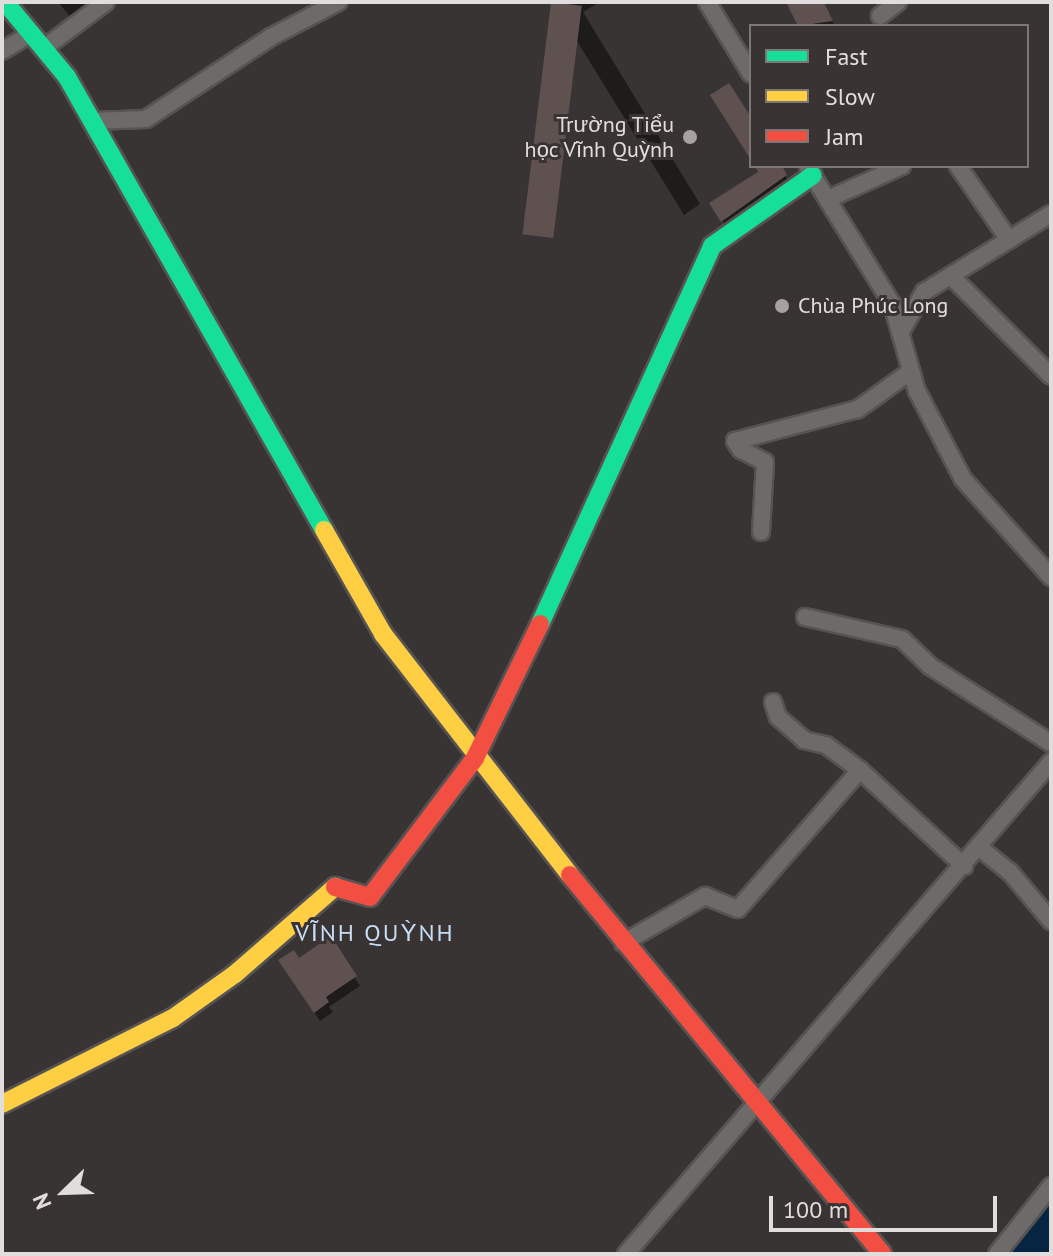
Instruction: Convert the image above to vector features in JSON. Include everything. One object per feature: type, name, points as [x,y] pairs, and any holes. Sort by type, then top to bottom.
[{"type":"street","points":[[5,2],[38,41],[92,121],[383,634],[475,758],[623,943],[882,1254]]},
{"type":"street","points":[[2,51],[38,41],[106,2]]},
{"type":"street","points":[[92,121],[146,119],[271,37],[338,2]]},
{"type":"street","points":[[707,2],[749,71]]},
{"type":"street","points":[[880,16],[898,2]]},
{"type":"street","points":[[828,199],[898,168]]},
{"type":"street","points":[[959,168],[1009,240]]},
{"type":"street","points":[[2,1104],[173,1018],[235,974],[327,890],[336,887],[370,897],[475,758],[712,246],[810,171],[892,304],[911,371],[963,479],[1051,577]]},
{"type":"street","points":[[900,333],[924,292],[1051,214]]},
{"type":"street","points":[[951,276],[1051,376]]},
{"type":"street","points":[[761,532],[765,462],[741,450],[735,441],[858,409],[911,371]]},
{"type":"street","points":[[805,617],[902,639],[930,666],[1051,743]]},
{"type":"street","points":[[773,702],[778,717],[804,740],[826,745],[860,770],[964,866]]},
{"type":"street","points":[[628,1253],[1051,762]]},
{"type":"street","points":[[623,943],[705,896],[738,909],[860,770]]},
{"type":"street","points":[[980,848],[1010,872],[1051,921]]},
{"type":"street","points":[[997,1254],[1051,1186]]},
{"type":"water","points":[[1051,1197],[1051,1254],[1007,1254]]},
{"type":"building","points":[[551,2],[582,6],[553,238],[522,234]]},
{"type":"building","points":[[786,2],[824,2],[833,21],[812,24],[797,24]]},
{"type":"building","points":[[729,83],[749,114],[749,157],[710,95]]},
{"type":"building","points":[[756,168],[783,168],[787,175],[721,222],[709,203],[758,172]]},
{"type":"building","points":[[331,936],[357,976],[326,997],[329,1002],[314,1013],[278,960],[294,950],[299,958]]},
{"type":"traffic: fast","points":[[5,2],[67,77],[324,530]]},
{"type":"traffic: fast","points":[[540,624],[712,246],[813,175]]},
{"type":"traffic: slow","points":[[324,530],[383,634],[570,875]]},
{"type":"traffic: slow","points":[[2,1104],[173,1018],[235,974],[335,887]]},
{"type":"traffic: jam","points":[[335,887],[370,897],[475,758],[540,624]]},
{"type":"traffic: jam","points":[[570,875],[882,1254]]},
{"type":"place","name":"Trường Tiểu học Vĩnh Quỳnh","points":[[690,137]]},
{"type":"place","name":"Chùa Phúc Long","points":[[782,306]]},
{"type":"district","name":"VĨNH QUỲNH","points":[[375,933]]}]
